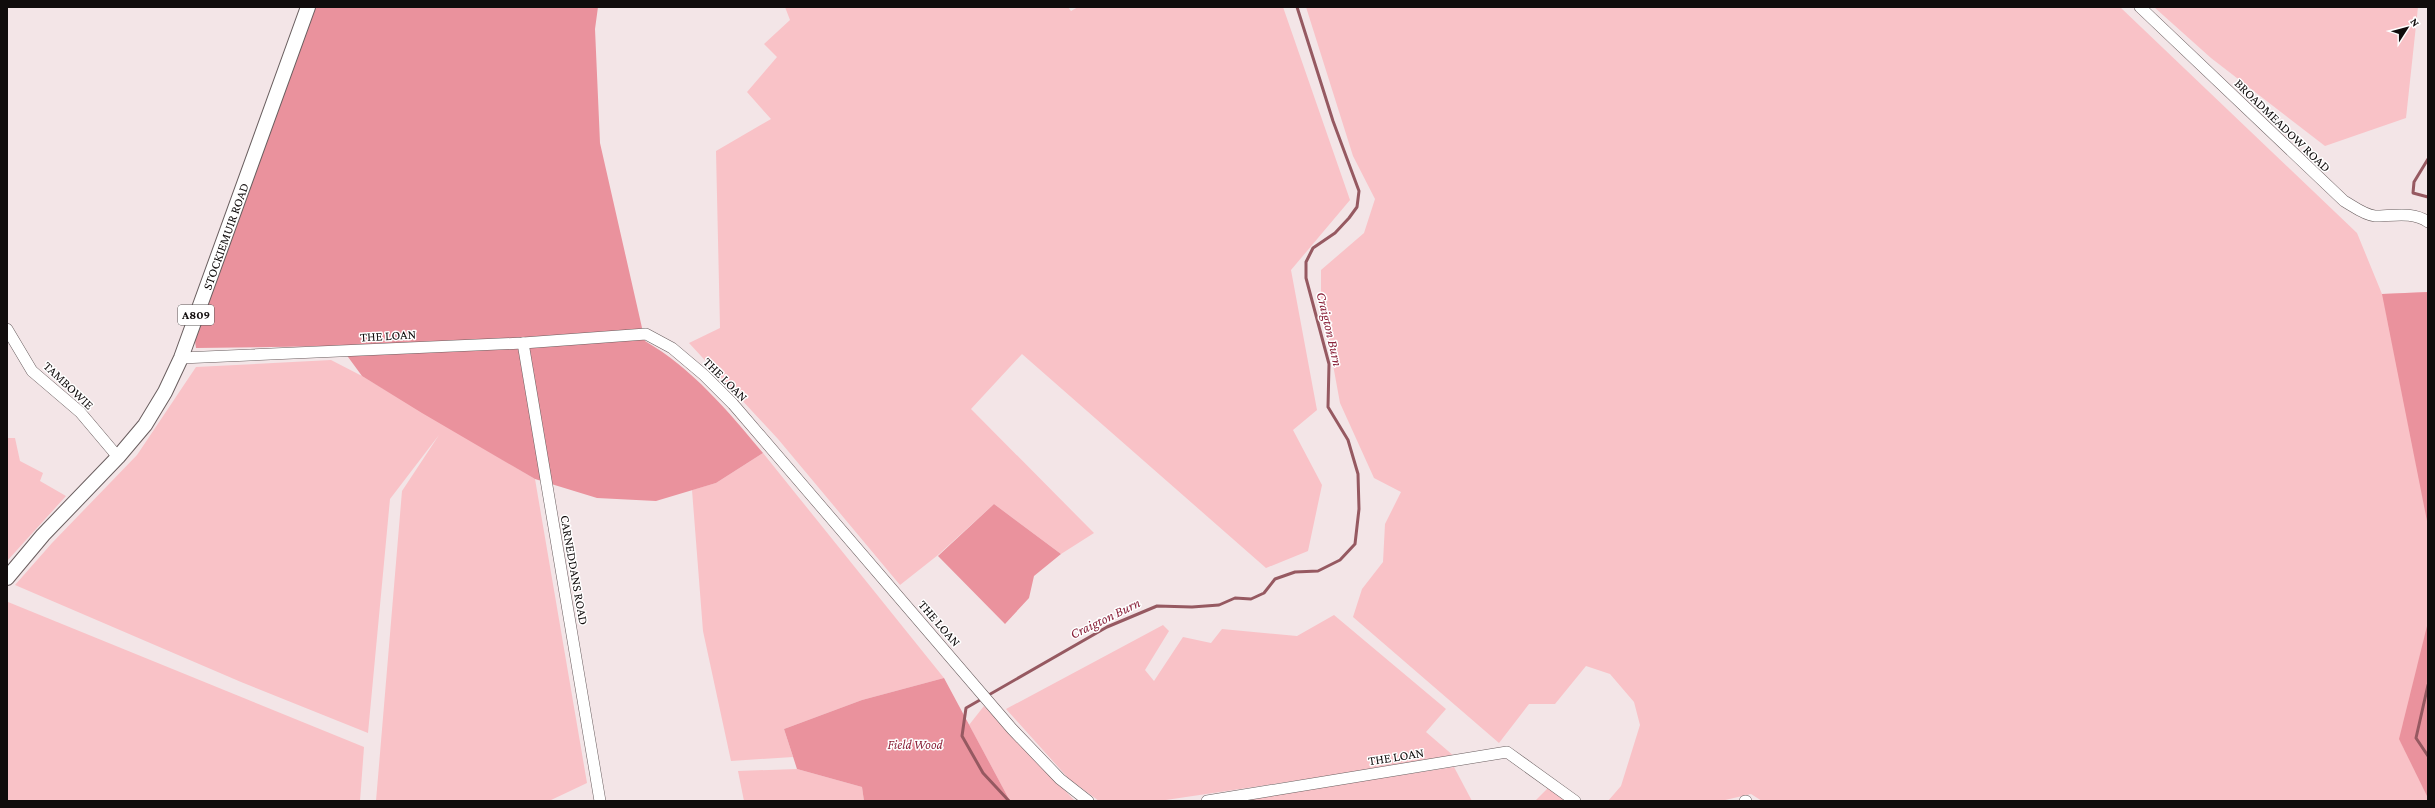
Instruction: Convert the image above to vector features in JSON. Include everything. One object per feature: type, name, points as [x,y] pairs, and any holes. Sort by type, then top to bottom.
[{"type":"main road","name":"STOCKIEMUIR ROAD","points":[[7,578],[43,535],[118,457],[145,425],[165,392],[181,358],[286,63],[308,7]]},
{"type":"street","name":"BROADMEADOW ROAD","points":[[2140,7],[2344,201],[2363,213],[2374,216],[2396,214],[2416,217],[2428,222]]},
{"type":"street","name":"TAMBOWIE","points":[[7,329],[32,371],[80,412],[118,457]]},
{"type":"street","name":"THE LOAN","points":[[181,358],[523,343],[646,334],[672,348],[733,404],[981,692],[1060,779],[1088,801]]},
{"type":"street","name":"CARNEDDANS ROAD","points":[[523,343],[600,801]]},
{"type":"street","name":"THE LOAN","points":[[1207,801],[1507,752],[1575,801]]},
{"type":"shaded area","points":[[785,7],[1068,7],[1071,11],[1078,7],[1283,7],[1350,200],[1291,270],[1317,410],[1293,430],[1322,485],[1308,551],[1266,568],[1022,354],[971,409],[1094,533],[1061,554],[994,504],[938,555],[900,585],[778,439],[689,343],[720,328],[716,151],[771,119],[747,92],[777,57],[764,44],[790,20]]},
{"type":"shaded area","points":[[1306,7],[2120,7],[2357,233],[2382,294],[2428,292],[2428,801],[1762,801],[1751,794],[1721,801],[1608,801],[1621,786],[1640,725],[1634,702],[1610,674],[1586,666],[1555,704],[1529,704],[1499,743],[1353,617],[1362,589],[1383,562],[1385,524],[1401,492],[1374,478],[1340,403],[1321,299],[1321,270],[1364,233],[1375,199],[1353,156]]},
{"type":"shaded area","points":[[2154,7],[2418,7],[2406,118],[2325,146],[2211,58]]},
{"type":"shaded area","points":[[331,360],[362,376],[535,479],[587,783],[549,801],[376,801],[402,491],[439,435],[390,499],[368,733],[241,682],[15,585],[52,543],[137,455],[196,367]]},
{"type":"shaded area","points":[[7,438],[15,438],[20,461],[43,473],[40,481],[66,496],[7,561]]},
{"type":"shaded area","points":[[763,453],[944,678],[862,700],[784,729],[793,757],[731,761],[703,631],[692,490],[716,483]]},
{"type":"shaded area","points":[[8,602],[364,747],[360,801],[7,801]]},
{"type":"shaded area","points":[[1334,615],[1446,709],[1426,732],[1455,757],[1159,801],[1099,801],[1069,779],[1006,709],[1163,625],[1169,631],[1145,670],[1154,681],[1183,637],[1211,643],[1222,629],[1297,636]]},
{"type":"shaded area","points":[[984,706],[1075,801],[1010,801],[969,725]]},
{"type":"shaded area","points":[[1454,767],[1472,801],[1229,801]]},
{"type":"shaded area","points":[[797,769],[862,787],[864,801],[744,801],[738,771]]},
{"type":"shaded area","points":[[1548,788],[1566,801],[1535,801]]},
{"type":"green space","points":[[316,7],[598,7],[595,29],[600,143],[645,341],[679,364],[694,377],[736,421],[763,453],[716,483],[656,501],[597,498],[535,479],[422,413],[362,376],[340,346],[196,348],[195,341],[277,106]]},
{"type":"green space","points":[[2428,292],[2428,526],[2382,294]]},
{"type":"green space","points":[[994,504],[1061,554],[1034,576],[1029,598],[1005,624],[938,556]]},
{"type":"green space","points":[[2428,622],[2428,798],[2399,739]]},
{"type":"green space","name":"Field Wood","points":[[944,678],[1010,801],[864,801],[862,787],[797,769],[784,729],[862,700]]},
{"type":"waterway","name":"Craigton Burn","points":[[1009,801],[983,773],[962,736],[966,708],[1107,627],[1157,606],[1192,607],[1219,605],[1235,598],[1251,599],[1264,593],[1275,579],[1295,572],[1318,571],[1340,560],[1355,544],[1359,509],[1358,474],[1348,440],[1328,407],[1329,364],[1306,278],[1306,262],[1313,248],[1335,233],[1349,218],[1357,207],[1359,191],[1333,121],[1297,7]]},
{"type":"waterway","points":[[2428,159],[2414,182],[2413,193],[2428,197]]},
{"type":"waterway","points":[[2428,685],[2416,738],[2428,756]]}]
